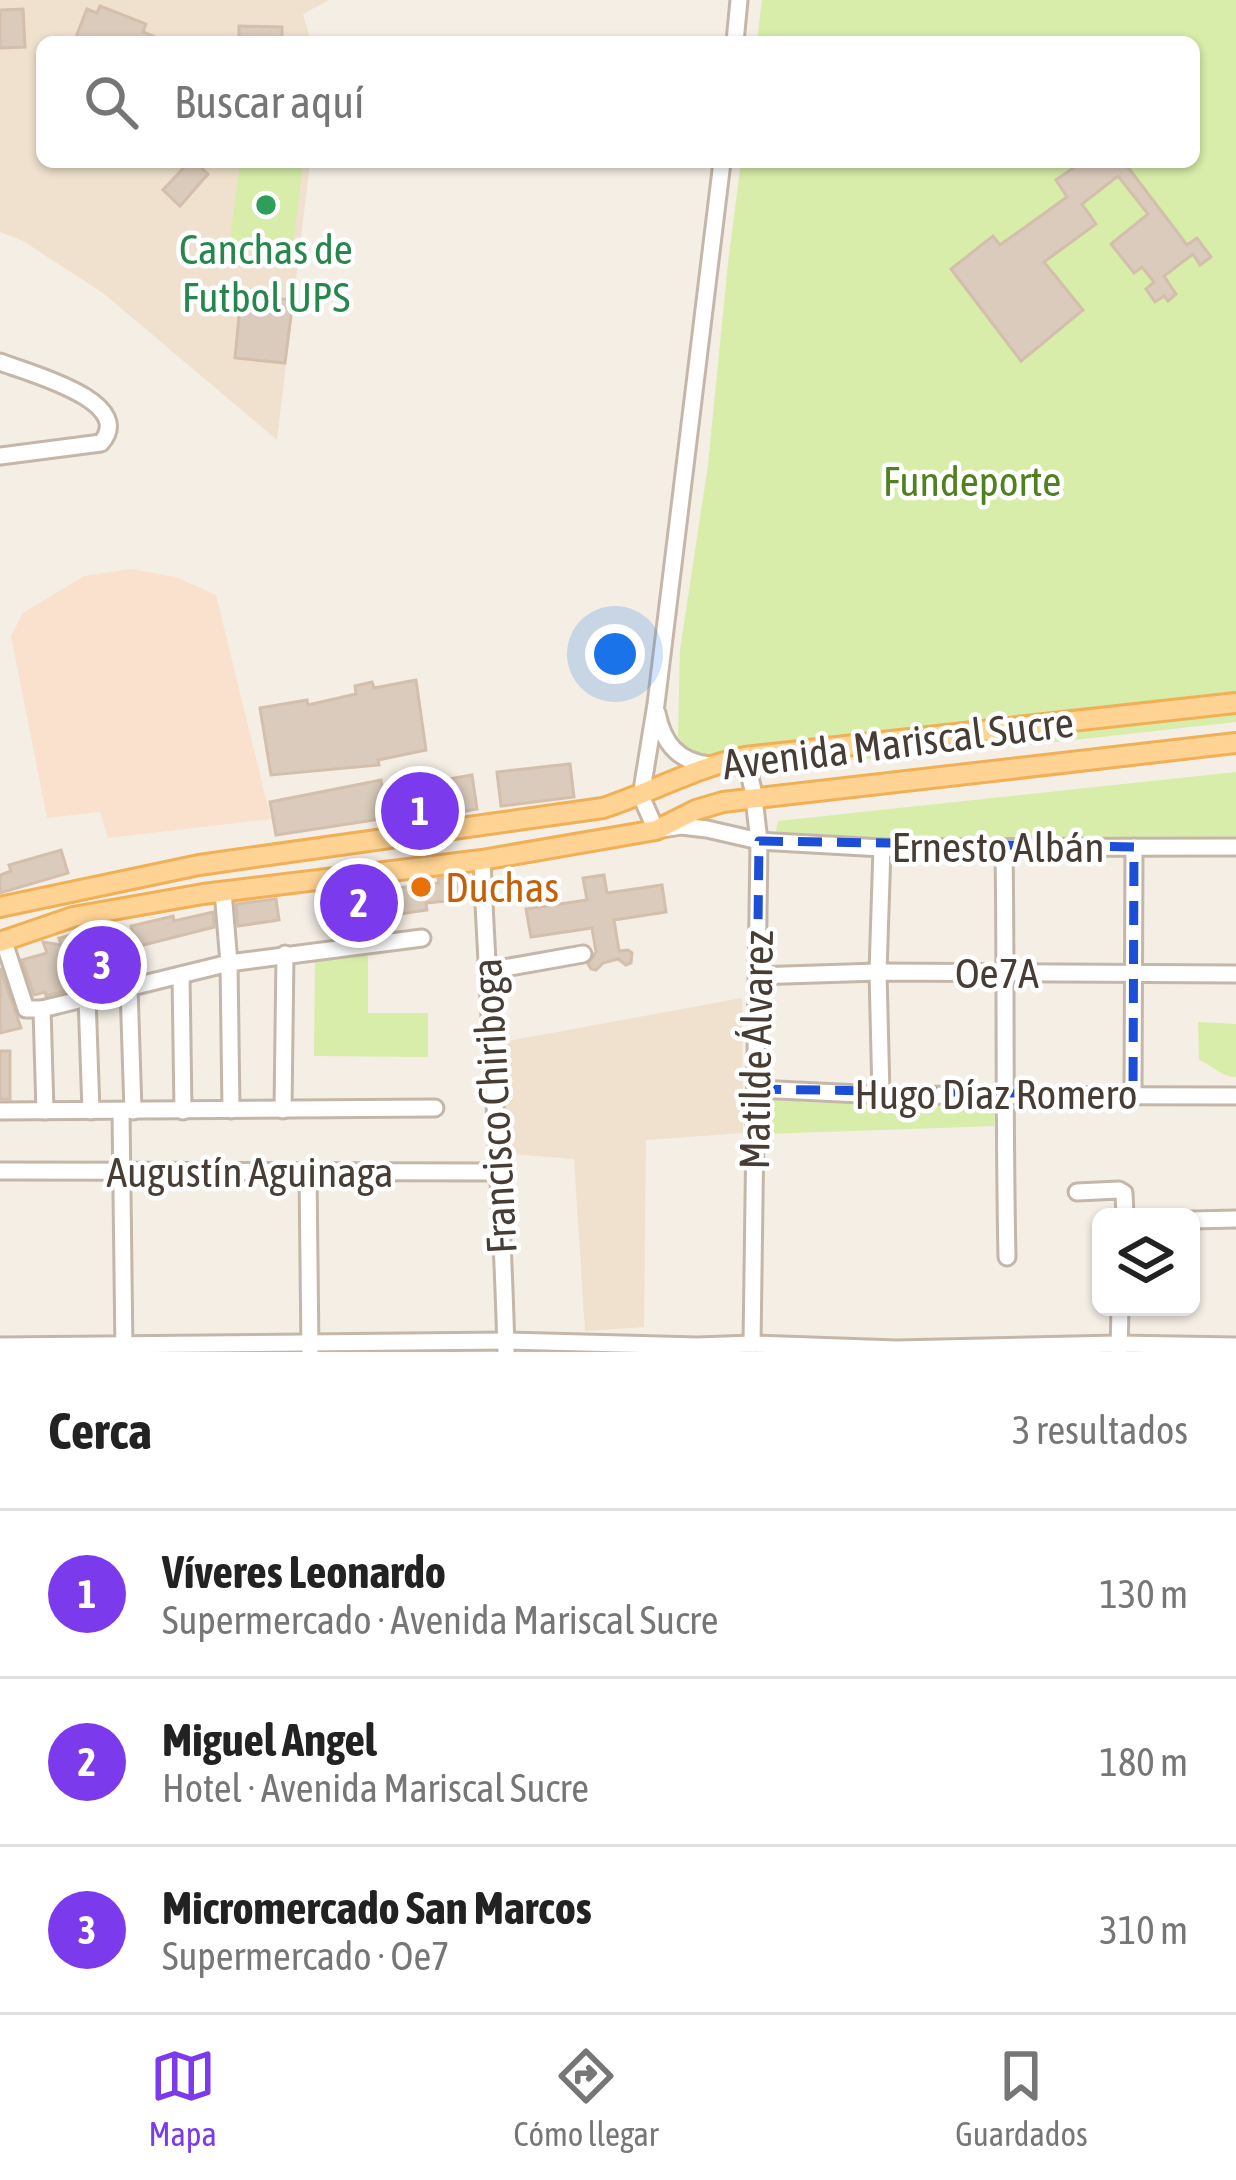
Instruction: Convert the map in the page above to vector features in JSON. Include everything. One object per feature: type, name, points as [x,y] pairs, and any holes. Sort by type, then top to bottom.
[{"type":"main road","name":"Avenida Mariscal Sucre","points":[[0,907],[200,865],[603,808],[710,765],[745,758],[1236,703]]},
{"type":"main road","name":"Avenida Mariscal Sucre","points":[[1,939],[70,917],[223,891],[482,860],[656,830],[723,802],[1236,743]]},
{"type":"street","points":[[736,36],[739,0]]},
{"type":"street","points":[[656,830],[641,796],[721,168]]},
{"type":"street","points":[[0,362],[83,394],[99,405],[109,426],[101,443],[0,456]]},
{"type":"street","points":[[656,704],[660,729],[671,748],[689,761],[710,765]]},
{"type":"street","name":"Matilde Álvarez","points":[[745,758],[759,841],[752,1344]]},
{"type":"street","name":"Ernesto Albán","points":[[656,830],[681,826],[759,841],[883,848],[1236,847]]},
{"type":"street","points":[[881,1095],[878,972],[883,848]]},
{"type":"street","points":[[1004,848],[1007,1257]]},
{"type":"street","points":[[1133,1095],[1134,848]]},
{"type":"street","name":"Francisco Chiriboga","points":[[482,860],[506,1346]]},
{"type":"street","points":[[223,891],[231,1110]]},
{"type":"street","points":[[1,939],[26,1009],[42,1009],[229,963],[422,938]]},
{"type":"street","points":[[283,1110],[285,954]]},
{"type":"street","points":[[487,971],[583,954]]},
{"type":"street","name":"Oe7A","points":[[758,976],[1236,974]]},
{"type":"street","points":[[181,975],[183,1111]]},
{"type":"street","points":[[124,1348],[122,1173],[129,987]]},
{"type":"street","points":[[87,997],[91,1111]]},
{"type":"street","points":[[42,1009],[45,1111]]},
{"type":"street","name":"Hugo Díaz Romero","points":[[756,1089],[881,1095],[1236,1096]]},
{"type":"street","points":[[0,1111],[435,1108]]},
{"type":"street","name":"Augustín Aguinaga","points":[[0,1171],[500,1172]]},
{"type":"street","points":[[308,1172],[310,1348]]},
{"type":"street","points":[[1078,1192],[1120,1190],[1126,1197],[1125,1208]]},
{"type":"street","points":[[1200,1220],[1236,1220]]},
{"type":"street","points":[[1119,1348],[1120,1316]]},
{"type":"street","points":[[0,1346],[698,1349],[752,1344],[896,1351],[1236,1346]]},
{"type":"highlighted area","points":[[759,841],[1134,847],[1133,1095],[756,1089]]},
{"type":"shaded area","points":[[0,0],[329,0],[303,14],[309,36],[36,36],[36,168],[309,168],[277,440],[103,293],[23,241],[0,232]]},
{"type":"shaded area","points":[[131,569],[176,577],[216,595],[271,819],[108,838],[100,812],[47,818],[11,636],[23,613],[84,576]]},
{"type":"shaded area","points":[[742,998],[743,1133],[646,1140],[644,1327],[585,1331],[574,1159],[499,1153],[492,1044]]},
{"type":"green space","name":"Fundeporte","points":[[762,0],[1236,0],[1236,722],[960,752],[780,765],[692,757],[678,736],[680,650],[708,465],[740,168],[1200,168],[1200,36],[758,36]]},
{"type":"green space","name":"Canchas de Futbol UPS","points":[[239,168],[302,168],[292,255],[229,248]]},
{"type":"green space","points":[[1236,772],[1236,845],[776,850],[774,841],[778,821]]},
{"type":"green space","points":[[315,956],[368,956],[368,1013],[428,1013],[428,1057],[314,1056]]},
{"type":"green space","points":[[1198,1022],[1236,1024],[1236,1077],[1199,1060]]},
{"type":"green space","points":[[887,1089],[996,1093],[994,1126],[765,1134],[768,1091],[787,1092],[799,1102],[868,1104]]},
{"type":"building","points":[[100,6],[146,24],[143,32],[153,36],[76,36],[87,9],[97,13]]},
{"type":"building","points":[[23,9],[25,47],[0,48],[0,10]]},
{"type":"building","points":[[239,26],[282,27],[282,36],[239,36]]},
{"type":"building","points":[[183,168],[202,168],[208,174],[180,206],[163,190]]},
{"type":"building","points":[[1073,168],[1129,168],[1187,245],[1197,238],[1211,257],[1200,265],[1193,254],[1164,276],[1176,294],[1168,301],[1164,296],[1155,302],[1146,289],[1154,282],[1142,267],[1134,273],[1111,244],[1148,214],[1118,176],[1082,204],[1096,224],[1044,262],[1083,310],[1021,361],[951,269],[993,236],[1000,245],[1067,197],[1056,180]]},
{"type":"building","points":[[241,295],[293,300],[285,363],[235,358]]},
{"type":"building","points":[[416,680],[426,750],[378,760],[379,765],[271,775],[260,708],[307,700],[308,705],[356,694],[355,686],[372,682],[374,688]]},
{"type":"building","points":[[570,764],[574,797],[501,806],[497,772]]},
{"type":"building","points":[[425,774],[432,813],[409,817],[403,778]]},
{"type":"building","points":[[472,775],[477,809],[455,813],[449,779]]},
{"type":"building","points":[[381,780],[387,818],[276,835],[270,802]]},
{"type":"building","points":[[61,850],[68,873],[0,893],[0,875],[11,871],[9,865]]},
{"type":"building","points":[[467,875],[469,899],[426,903],[427,910],[399,914],[398,904],[324,915],[322,894],[439,883],[438,879]]},
{"type":"building","points":[[604,875],[607,893],[662,885],[666,912],[614,920],[619,951],[632,953],[631,963],[618,959],[591,969],[588,964],[596,952],[592,928],[531,937],[526,909],[587,900],[583,878]]},
{"type":"building","points":[[276,899],[279,920],[238,926],[236,904]]},
{"type":"building","points":[[213,912],[214,927],[136,947],[131,926]]},
{"type":"building","points":[[100,928],[112,975],[46,996],[45,992],[34,995],[22,960],[47,953],[43,942],[61,945],[59,938]]},
{"type":"building","points":[[0,968],[21,1028],[0,1033]]},
{"type":"building","points":[[0,1051],[10,1051],[10,1099],[0,1099]]},
{"type":"place","name":"Canchas de Futbol UPS","points":[[266,205]]},
{"type":"place","name":"Víveres Leonardo","points":[[420,811]]},
{"type":"place","name":"Duchas","points":[[421,887]]},
{"type":"place","name":"Miguel Angel","points":[[359,903]]},
{"type":"place","name":"Micromercado San Marcos","points":[[102,965]]}]
